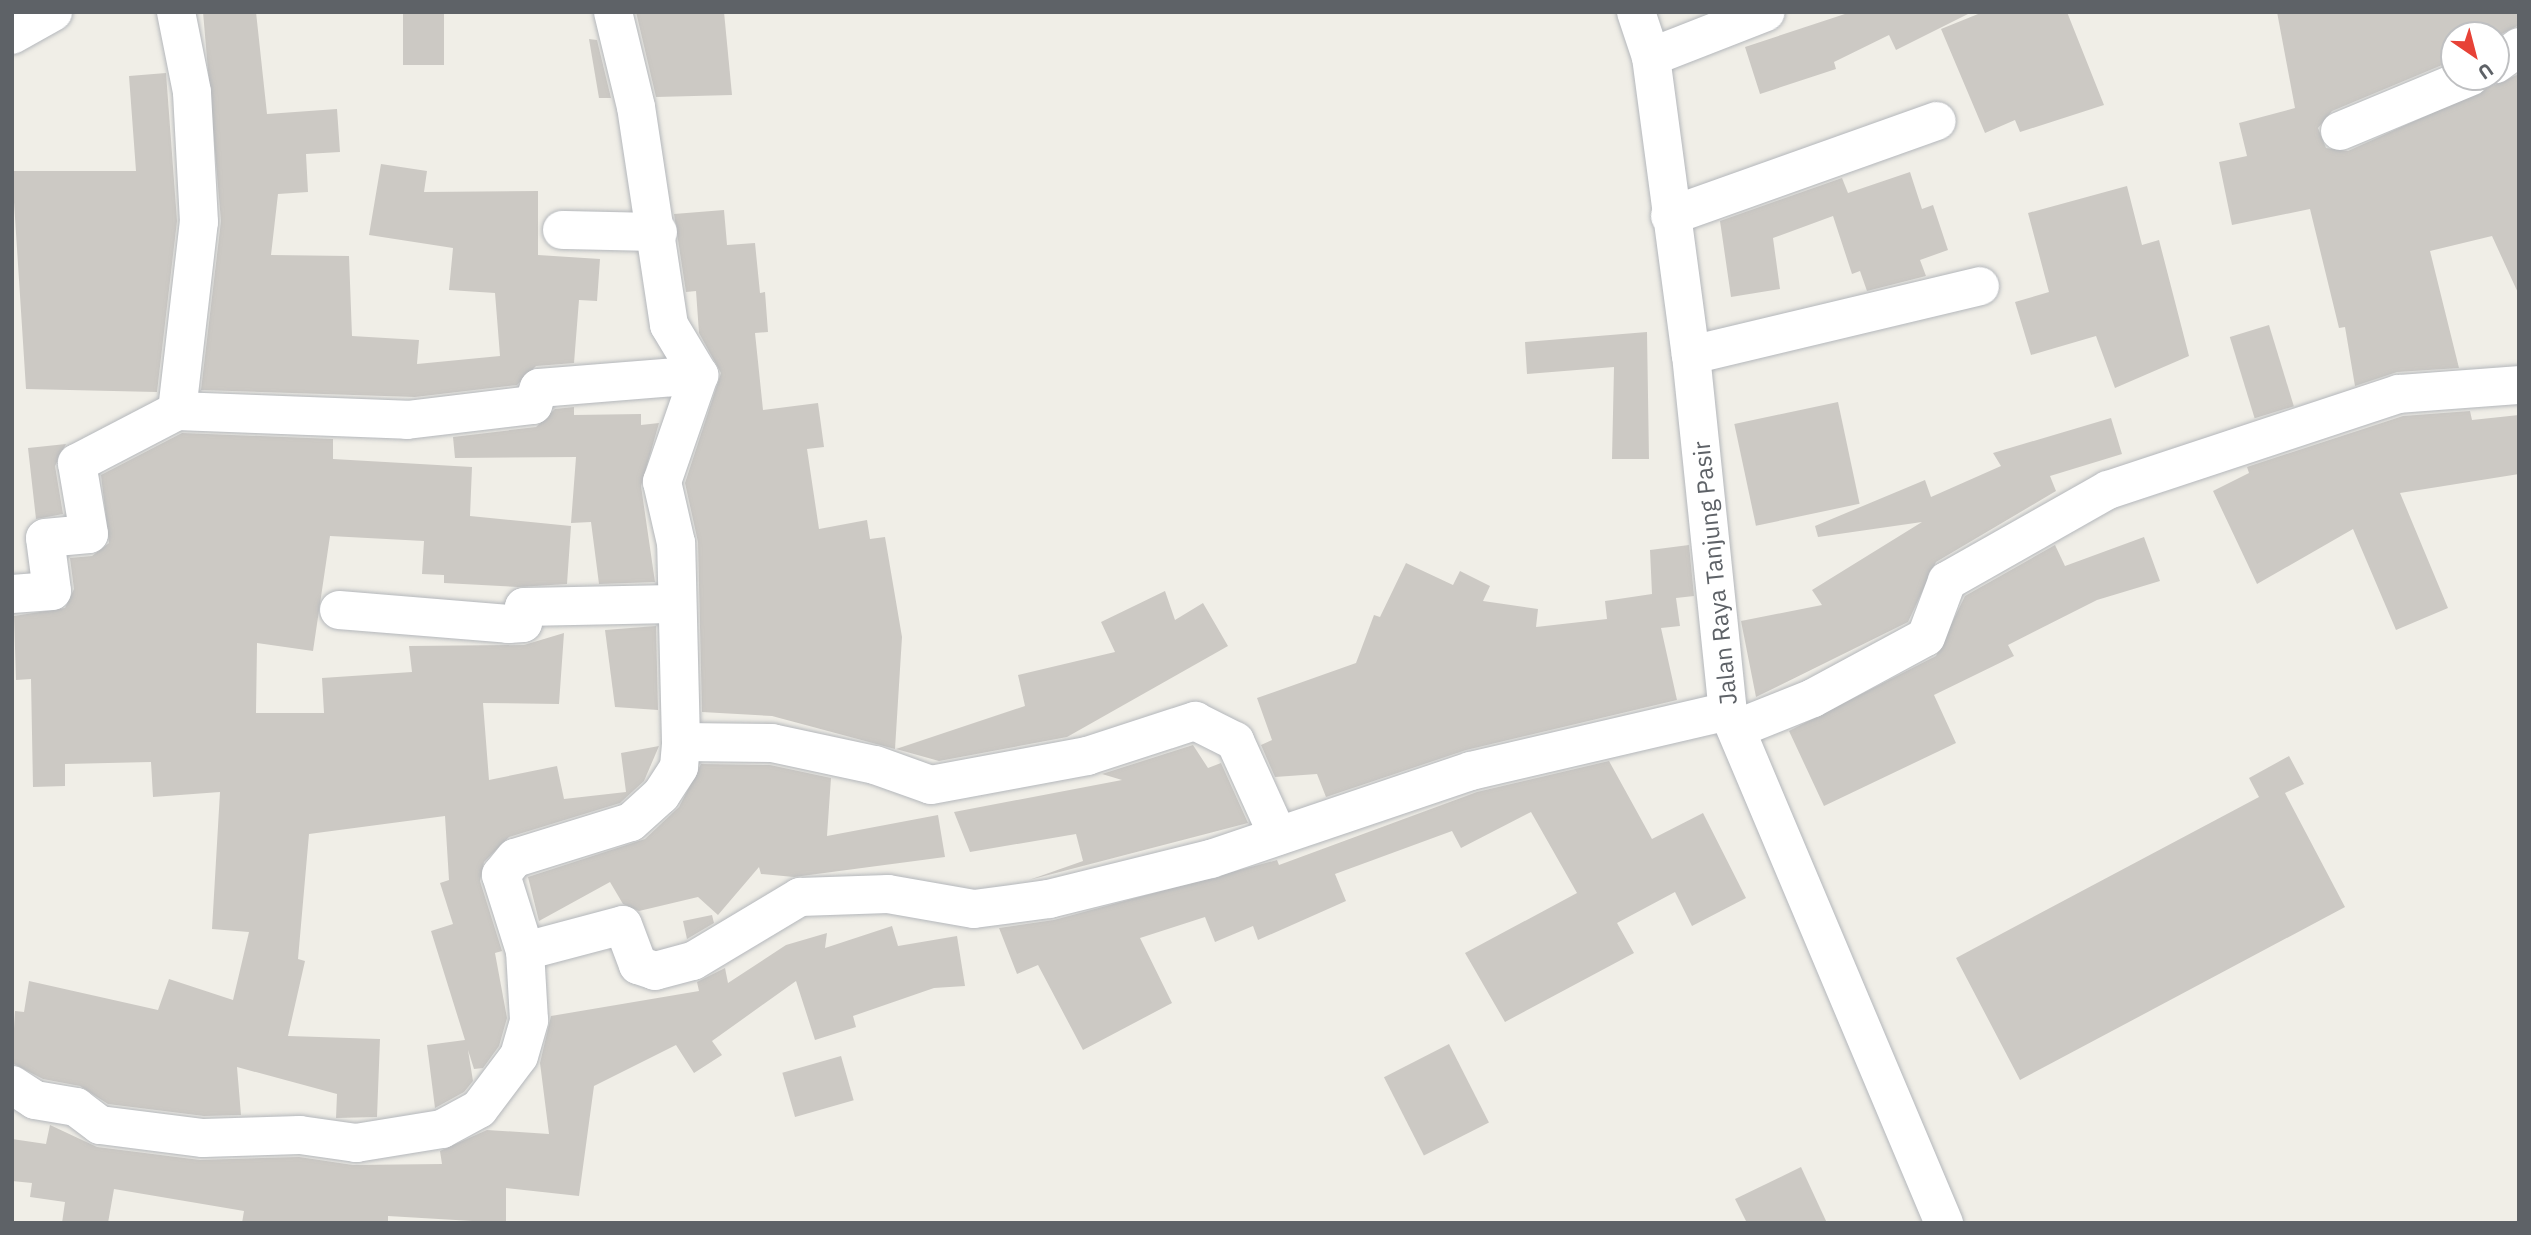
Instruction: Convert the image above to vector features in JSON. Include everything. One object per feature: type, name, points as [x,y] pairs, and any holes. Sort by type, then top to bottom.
[{"type":"street","points":[[12,35],[53,12]]},
{"type":"street","points":[[176,12],[192,92],[199,222],[177,411]]},
{"type":"street","points":[[612,12],[658,232],[669,325],[699,375]]},
{"type":"street","name":"Jalan Raya Tanjung Pasir","points":[[1636,12],[1651,57],[1670,216],[1691,355],[1732,720],[1944,1223]]},
{"type":"street","points":[[1651,57],[1766,12]]},
{"type":"street","points":[[2340,131],[2440,89]]},
{"type":"street","points":[[1670,216],[1937,121]]},
{"type":"street","points":[[562,230],[658,232]]},
{"type":"street","points":[[1691,355],[1980,286]]},
{"type":"street","points":[[12,594],[52,591],[45,538],[89,534],[78,463],[177,411],[407,420],[533,405],[539,388],[699,375]]},
{"type":"street","points":[[12,1085],[35,1100],[76,1107],[100,1125],[203,1138],[300,1135],[356,1143],[442,1129],[479,1109],[519,1056],[529,1020],[525,951],[501,875],[515,858],[631,822],[661,795],[679,767],[681,742],[673,604],[676,543],[662,482],[699,375]]},
{"type":"street","points":[[525,951],[623,925],[638,965],[655,971],[693,961],[800,897],[888,894],[974,909],[1049,899],[1278,836],[1471,771],[1732,720],[1813,698],[1926,637],[1947,581],[2108,490],[2399,394],[2519,385]]},
{"type":"street","points":[[339,610],[508,624],[523,622],[524,607],[673,604]]},
{"type":"street","points":[[681,742],[772,743],[876,765],[931,785],[1087,756],[1195,721],[1235,741],[1278,836]]},
{"type":"building","points":[[203,12],[256,12],[267,114],[337,109],[340,152],[306,154],[308,192],[278,194],[271,255],[349,256],[352,336],[419,340],[417,364],[500,356],[495,293],[449,290],[453,248],[369,235],[381,164],[427,171],[424,192],[538,191],[538,255],[600,259],[597,301],[579,300],[574,363],[536,366],[517,385],[415,397],[201,390],[221,221]]},
{"type":"building","points":[[403,12],[444,12],[444,65],[403,65]]},
{"type":"building","points":[[636,12],[724,12],[732,95],[656,97]]},
{"type":"building","points":[[1851,12],[1972,12],[1896,50],[1889,35],[1834,62],[1836,69],[1760,94],[1745,47]]},
{"type":"building","points":[[1983,12],[2067,12],[2104,105],[2020,132],[2015,120],[1985,133],[1941,29]]},
{"type":"building","points":[[2277,12],[2519,12],[2519,25],[2510,30],[2510,21],[2440,21],[2440,66],[2332,111],[2318,128],[2326,148],[2348,151],[2481,91],[2510,91],[2510,78],[2519,74],[2519,295],[2492,236],[2430,251],[2459,368],[2397,372],[2355,386],[2345,327],[2339,328],[2310,209],[2232,225],[2219,162],[2247,156],[2239,123],[2295,108]]},
{"type":"building","points":[[589,39],[597,40],[611,98],[599,98]]},
{"type":"building","points":[[166,73],[177,221],[157,392],[26,389],[12,171],[136,171],[129,76]]},
{"type":"building","points":[[1910,172],[1922,209],[1933,205],[1948,250],[1920,260],[1926,276],[1867,291],[1860,271],[1852,274],[1833,216],[1773,238],[1780,289],[1731,297],[1720,221],[1842,178],[1848,193]]},
{"type":"building","points":[[2127,186],[2142,245],[2159,240],[2189,356],[2115,388],[2096,336],[2031,355],[2015,302],[2049,292],[2028,213]]},
{"type":"building","points":[[724,210],[727,245],[755,243],[760,293],[765,292],[768,332],[755,333],[763,410],[818,403],[824,447],[807,449],[819,529],[867,520],[870,539],[885,537],[902,637],[895,749],[772,716],[702,712],[698,542],[685,483],[721,373],[699,333],[696,291],[686,292],[674,214]]},
{"type":"building","points":[[2269,325],[2294,406],[2255,418],[2230,337]]},
{"type":"building","points":[[1647,332],[1649,459],[1612,459],[1614,367],[1527,374],[1525,342]]},
{"type":"building","points":[[1838,402],[1860,504],[1756,526],[1734,424]]},
{"type":"building","points":[[574,407],[574,415],[641,414],[641,425],[659,423],[641,486],[655,582],[599,584],[591,522],[571,523],[576,457],[455,458],[453,437],[536,427],[555,409]]},
{"type":"building","points":[[2470,411],[2472,420],[2519,415],[2519,474],[2400,493],[2448,608],[2396,630],[2353,529],[2257,584],[2213,491],[2249,473],[2247,467],[2403,416]]},
{"type":"building","points":[[2111,418],[2122,454],[2050,476],[2056,491],[1936,562],[1908,622],[1756,697],[1741,621],[1822,605],[1812,590],[1922,522],[1818,537],[1815,526],[1925,480],[1931,497],[2001,466],[1993,453]]},
{"type":"building","points":[[182,433],[333,439],[333,459],[472,467],[470,516],[571,526],[567,584],[518,587],[444,583],[444,575],[422,574],[424,541],[330,536],[313,651],[257,643],[256,713],[324,713],[322,678],[412,672],[409,646],[524,645],[564,633],[559,704],[483,703],[489,780],[557,766],[564,799],[626,792],[621,753],[659,746],[644,781],[620,803],[509,837],[484,862],[480,881],[502,951],[495,953],[507,1018],[499,1046],[483,1068],[474,1069],[468,1050],[473,1081],[464,1092],[435,1108],[427,1045],[465,1040],[431,931],[453,924],[440,883],[449,880],[445,816],[309,834],[298,959],[305,961],[288,1036],[380,1039],[377,1117],[336,1118],[337,1094],[237,1067],[241,1115],[204,1116],[108,1104],[80,1086],[43,1079],[12,1063],[15,1011],[24,1012],[29,981],[158,1010],[169,979],[233,1000],[249,932],[212,929],[220,792],[153,797],[151,762],[65,764],[65,786],[33,787],[31,679],[16,680],[14,616],[65,608],[74,589],[70,558],[92,556],[109,543],[101,475]]},
{"type":"building","points":[[66,444],[55,466],[63,514],[36,519],[28,448]]},
{"type":"building","points":[[2144,537],[2160,581],[2097,600],[2008,645],[2014,656],[1934,695],[1956,743],[1824,806],[1789,731],[1936,656],[1965,596],[2055,545],[2065,566]]},
{"type":"building","points":[[1689,545],[1694,596],[1676,598],[1680,626],[1661,628],[1677,700],[1466,750],[1326,797],[1317,774],[1275,777],[1261,745],[1272,740],[1257,698],[1356,663],[1374,615],[1380,617],[1406,563],[1453,585],[1460,571],[1490,586],[1483,601],[1538,609],[1536,627],[1607,619],[1605,601],[1652,594],[1650,550]]},
{"type":"building","points":[[1165,591],[1175,620],[1203,603],[1228,646],[1067,737],[939,761],[896,749],[1025,706],[1018,675],[1115,652],[1101,622]]},
{"type":"building","points":[[656,626],[658,710],[615,707],[605,630]]},
{"type":"building","points":[[1193,745],[1208,768],[1221,763],[1248,823],[1029,880],[1083,861],[1076,834],[970,852],[954,812],[1122,780],[1102,774]]},
{"type":"building","points":[[2289,756],[2304,784],[2285,793],[2345,907],[2020,1080],[1956,958],[2259,797],[2249,778]]},
{"type":"building","points":[[1609,761],[1652,839],[1703,813],[1746,898],[1692,926],[1675,892],[1617,923],[1634,953],[1505,1022],[1465,953],[1577,893],[1531,812],[1461,848],[1452,831],[1335,874],[1346,901],[1258,940],[1253,926],[1215,942],[1205,917],[1140,938],[1172,1003],[1083,1050],[1038,965],[1017,974],[999,928],[1054,920],[1277,860],[1279,865],[1477,792]]},
{"type":"building","points":[[701,764],[770,765],[831,778],[827,836],[938,815],[945,857],[794,877],[761,874],[759,867],[718,915],[698,897],[639,911],[623,904],[610,882],[539,921],[528,877],[645,839],[679,807]]},
{"type":"building","points":[[712,915],[714,923],[687,939],[683,921]]},
{"type":"building","points":[[892,926],[898,946],[957,936],[965,986],[934,988],[853,1016],[856,1027],[815,1040],[796,981],[712,1041],[722,1055],[694,1073],[676,1045],[594,1086],[579,1196],[506,1188],[506,1223],[388,1216],[388,1223],[242,1223],[244,1211],[114,1189],[108,1223],[62,1223],[65,1202],[30,1197],[32,1183],[12,1181],[12,1139],[46,1144],[50,1125],[97,1147],[200,1160],[299,1157],[353,1165],[442,1164],[440,1151],[487,1130],[549,1134],[540,1063],[551,1016],[699,991],[697,982],[725,968],[728,983],[786,945],[827,933],[825,948]]},
{"type":"building","points":[[1449,1044],[1489,1122],[1424,1156],[1384,1077]]},
{"type":"building","points":[[841,1056],[854,1100],[795,1117],[782,1073]]},
{"type":"building","points":[[1801,1167],[1827,1223],[1747,1223],[1735,1199]]}]
